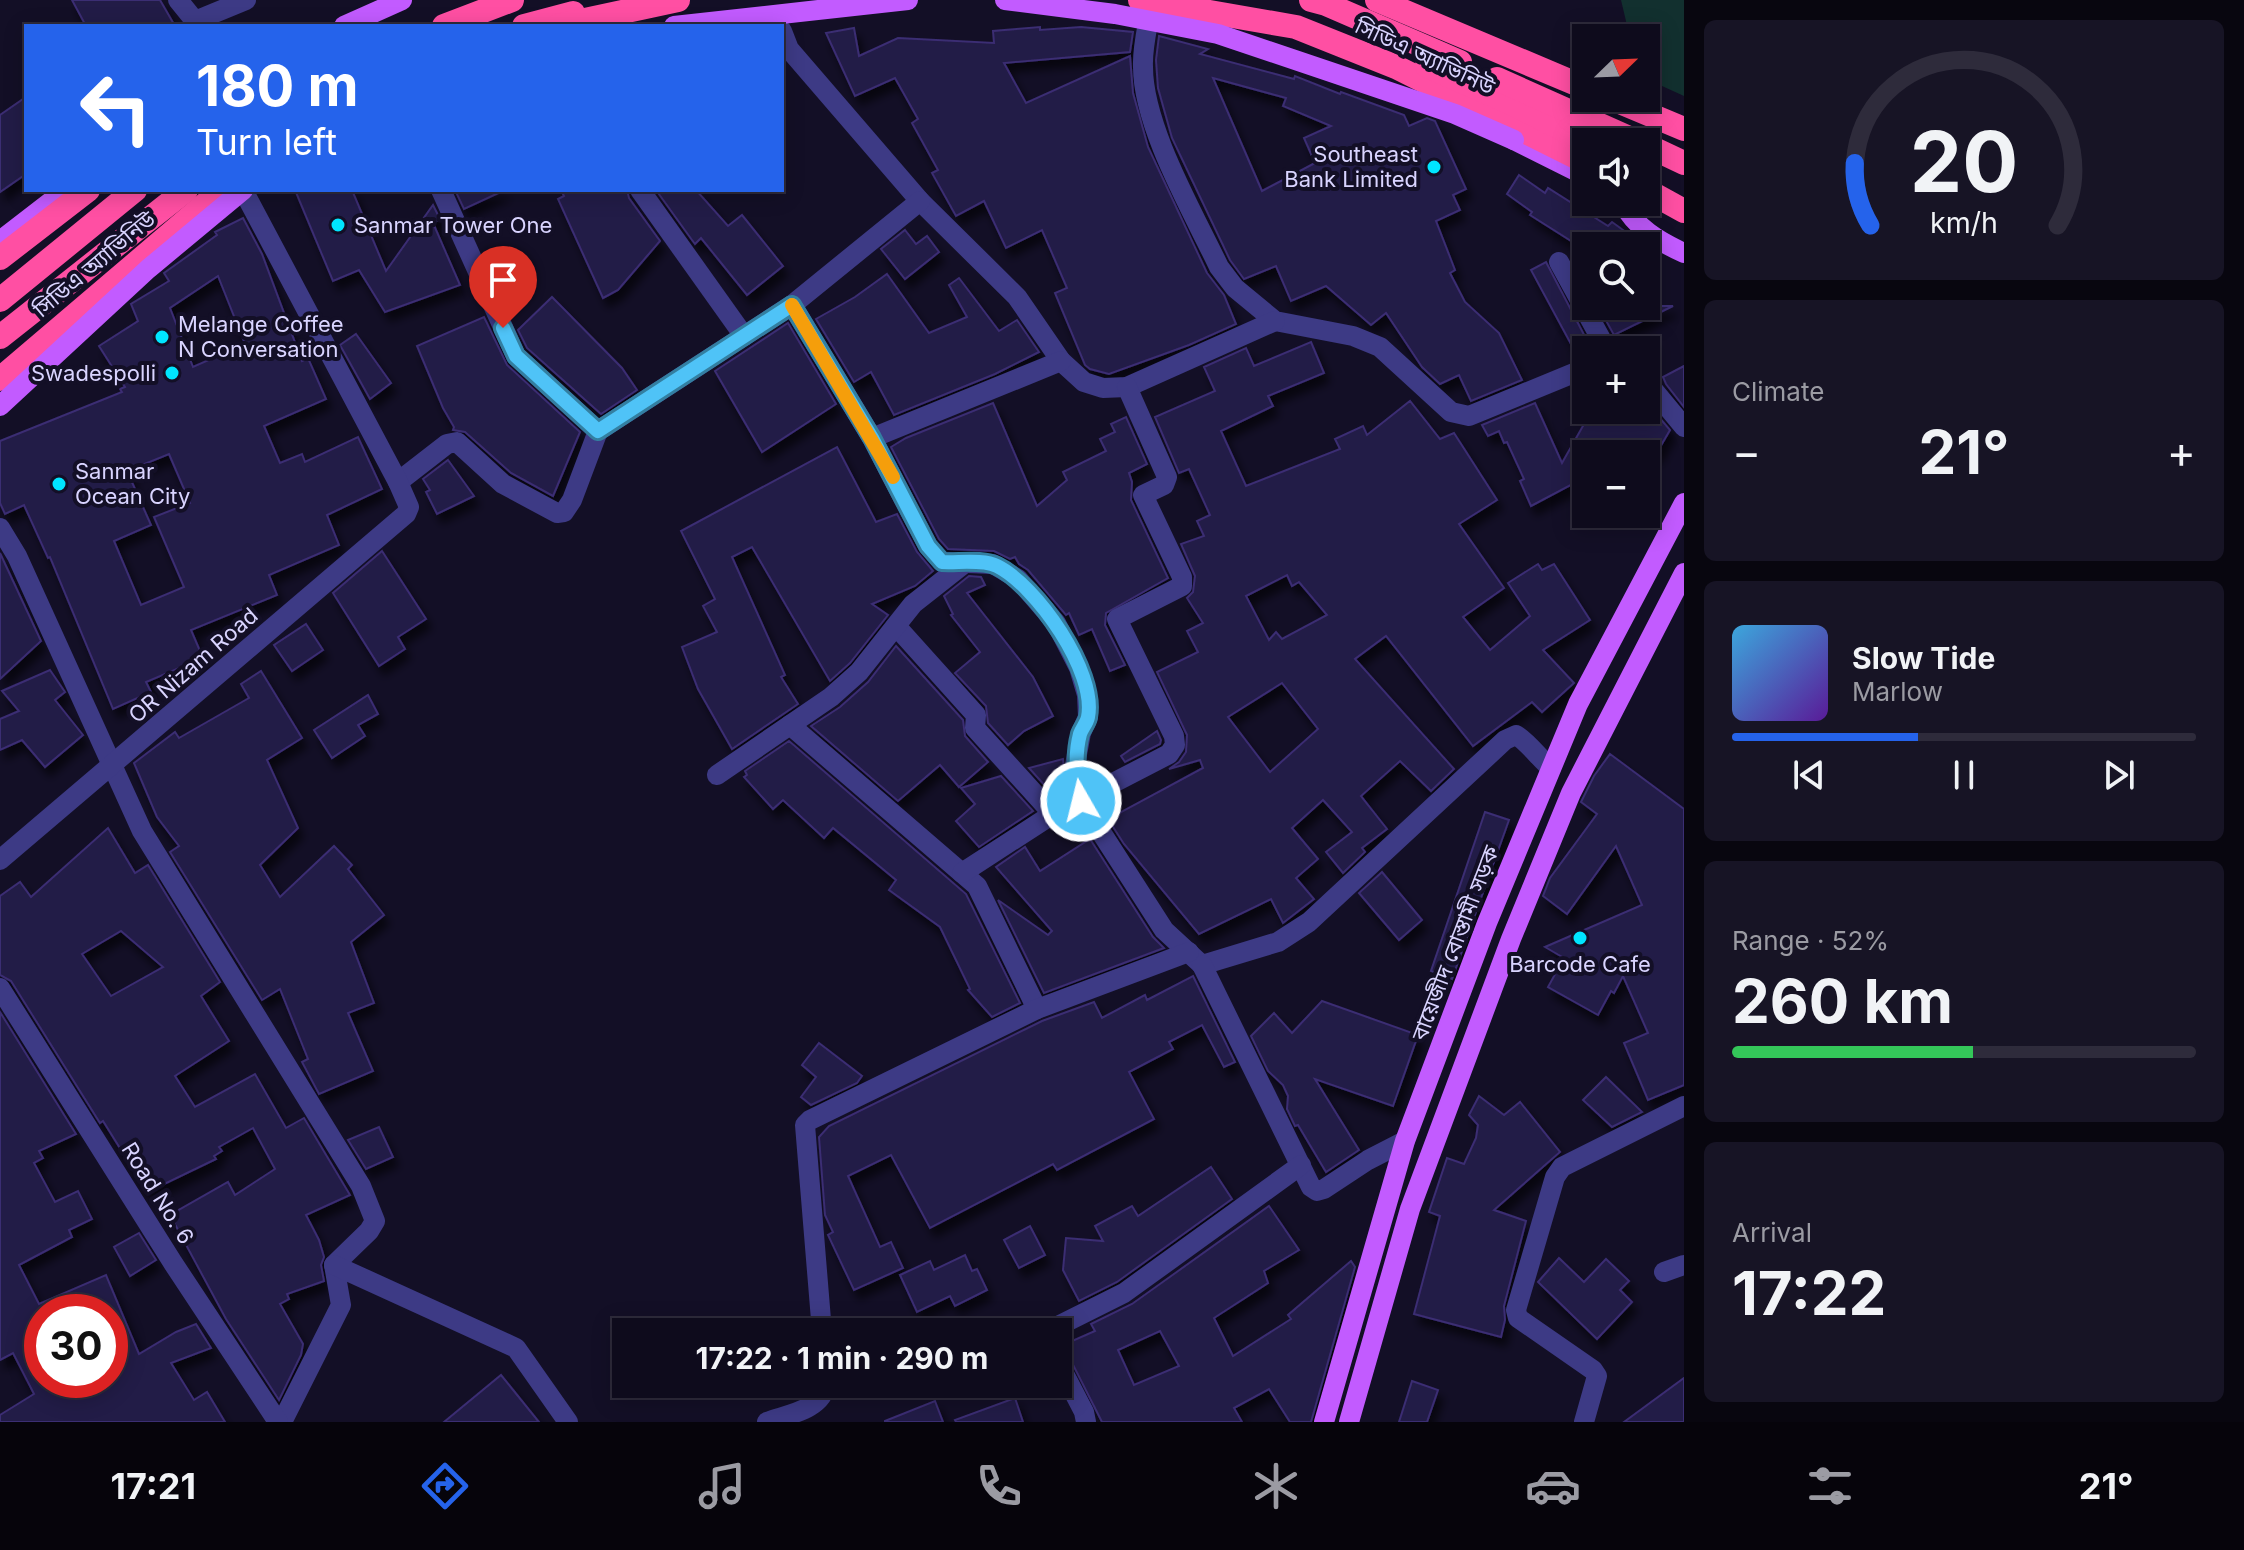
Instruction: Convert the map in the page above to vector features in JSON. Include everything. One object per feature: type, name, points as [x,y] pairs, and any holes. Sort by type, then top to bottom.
[{"type":"highway","points":[[366,24],[392,4],[412,0]]},
{"type":"highway","points":[[449,24],[512,0]]},
{"type":"highway","points":[[532,24],[622,0]]},
{"type":"highway","points":[[566,24],[678,0]]},
{"type":"highway","points":[[1234,0],[1320,19],[1509,102],[1572,134]]},
{"type":"highway","points":[[1311,0],[1606,128]]},
{"type":"highway","name":"সিডিএ অ্যাভিনিউ","points":[[1377,0],[1572,80]]},
{"type":"highway","name":"সিডিএ অ্যাভিনিউ","points":[[1146,1],[1296,27],[1396,67],[1572,155]]},
{"type":"highway","points":[[1643,112],[1684,129]]},
{"type":"highway","points":[[1660,152],[1684,163]]},
{"type":"highway","points":[[1660,180],[1684,193]]},
{"type":"highway","points":[[0,258],[85,192]]},
{"type":"highway","points":[[0,300],[133,192]]},
{"type":"highway","points":[[0,337],[183,192]]},
{"type":"highway","name":"সিডিএ অ্যাভিনিউ","points":[[0,379],[220,192]]},
{"type":"highway","points":[[1660,198],[1684,211]]},
{"type":"main road","points":[[692,24],[908,0]]},
{"type":"main road","points":[[1005,0],[1115,14],[1218,34],[1482,124],[1572,169]]},
{"type":"main road","points":[[1398,0],[1572,80]]},
{"type":"main road","points":[[348,24],[392,4]]},
{"type":"main road","points":[[1660,110],[1684,118]]},
{"type":"main road","points":[[1660,191],[1684,193]]},
{"type":"main road","points":[[0,241],[63,192]]},
{"type":"main road","points":[[0,406],[148,269],[241,192]]},
{"type":"main road","points":[[1630,216],[1646,232],[1684,253]]},
{"type":"main road","name":"বায়েজীদ বোস্তামী সড়ক","points":[[1324,1422],[1405,1141],[1487,923],[1578,704],[1684,503]]},
{"type":"main road","points":[[1349,1422],[1410,1209],[1505,953],[1571,793],[1684,573]]},
{"type":"street","points":[[178,0],[197,24],[246,0]]},
{"type":"street","points":[[771,0],[779,24]]},
{"type":"street","points":[[1146,1],[1144,90],[1152,122],[1219,267],[1235,288],[1275,321],[1353,336],[1380,347],[1451,412],[1469,416],[1572,374]]},
{"type":"street","points":[[784,36],[789,49],[920,201],[1017,297],[1061,361],[1084,382],[1103,388],[1127,387],[1275,321]]},
{"type":"street","points":[[244,192],[398,482],[447,444],[457,442],[503,484],[557,513],[564,512],[572,500],[598,431],[792,305],[920,201]]},
{"type":"street","points":[[442,192],[516,356],[598,431]]},
{"type":"street","points":[[641,192],[744,336]]},
{"type":"street","points":[[1559,262],[1599,336]]},
{"type":"street","points":[[792,305],[872,438],[928,546],[942,562],[993,564],[1018,579],[1056,623],[1079,668],[1087,695],[1088,717],[1081,733],[1075,765],[1081,801],[1164,930],[1196,958],[1311,1187],[1317,1191],[1405,1141]]},
{"type":"street","points":[[872,438],[1061,361]]},
{"type":"street","points":[[962,873],[1053,814],[1169,754],[1175,745],[1174,736],[1117,619],[1182,586],[1182,577],[1143,495],[1164,485],[1167,477],[1127,387]]},
{"type":"street","points":[[1660,398],[1684,427]]},
{"type":"street","name":"OR Nizam Road","points":[[0,860],[406,514],[408,501],[398,482]]},
{"type":"street","points":[[0,528],[17,556],[142,831],[361,1186],[375,1221],[369,1231],[334,1265]]},
{"type":"street","points":[[717,775],[831,697],[859,672],[913,604],[965,563]]},
{"type":"street","points":[[896,626],[976,715],[974,727],[1053,814]]},
{"type":"street","points":[[790,725],[977,886],[1037,1009]]},
{"type":"street","points":[[821,1318],[805,1125],[810,1120],[1037,1009],[1196,958],[1278,942],[1309,922],[1505,740],[1516,735],[1523,739],[1532,752],[1551,768]]},
{"type":"street","name":"Road No. 6","points":[[0,988],[158,1239],[280,1422]]},
{"type":"street","points":[[1584,1422],[1597,1376],[1593,1370],[1518,1318],[1516,1310],[1555,1177],[1562,1167],[1684,1106]]},
{"type":"street","points":[[1072,1319],[1124,1293],[1301,1165]]},
{"type":"street","points":[[280,1422],[341,1305],[334,1265]]},
{"type":"street","points":[[334,1265],[516,1348],[568,1422]]},
{"type":"street","points":[[1664,1272],[1684,1265]]},
{"type":"street","points":[[1072,1389],[1086,1422]]},
{"type":"street","points":[[767,1422],[817,1403],[820,1398]]},
{"type":"green space","points":[[1621,0],[1684,0],[1684,96],[1660,84],[1660,24],[1627,24]]},
{"type":"building","points":[[72,0],[160,0],[174,24],[85,24]]},
{"type":"building","points":[[1040,27],[1040,30],[1081,27],[1133,32],[1130,52],[1004,63],[1026,103],[1130,56],[1133,93],[1148,147],[1207,273],[1224,295],[1236,324],[1109,374],[1090,369],[1085,365],[1055,293],[1067,288],[1042,230],[1006,248],[984,201],[956,216],[932,173],[938,170],[912,123],[918,119],[895,78],[855,96],[826,33],[854,28],[859,56],[898,38],[994,43],[993,31]]},
{"type":"building","points":[[1159,36],[1208,49],[1200,54],[1294,79],[1295,76],[1341,92],[1404,115],[1409,126],[1427,118],[1435,121],[1466,189],[1453,195],[1460,210],[1436,221],[1455,270],[1450,273],[1465,302],[1499,333],[1522,380],[1471,401],[1459,375],[1440,384],[1422,367],[1386,313],[1371,325],[1326,286],[1291,301],[1276,266],[1244,279],[1230,260],[1172,138],[1158,88],[1156,60]],"holes":[[[1213,78],[1286,98],[1283,106],[1331,126],[1304,138],[1315,163],[1262,191]]]},
{"type":"building","points":[[24,98],[24,175],[0,192],[0,115]]},
{"type":"building","points":[[1519,175],[1545,193],[1548,188],[1572,203],[1572,216],[1592,216],[1608,226],[1612,222],[1626,232],[1572,232],[1572,242],[1530,215],[1532,212],[1507,194]]},
{"type":"building","points":[[296,192],[353,192],[386,271],[433,205],[440,219],[433,223],[460,285],[385,312],[359,270],[333,281]]},
{"type":"building","points":[[456,192],[501,192],[464,209]]},
{"type":"building","points":[[562,192],[628,192],[660,241],[618,290],[603,298],[558,199],[564,196]]},
{"type":"building","points":[[657,192],[698,192],[728,226],[742,215],[783,266],[747,295],[701,238],[695,244]]},
{"type":"building","points":[[243,218],[262,254],[302,361],[308,358],[326,399],[264,426],[280,463],[302,454],[305,462],[358,437],[382,489],[327,515],[339,545],[269,575],[277,595],[191,630],[203,658],[146,682],[151,692],[113,709],[50,557],[24,505],[5,514],[0,503],[0,441],[122,392],[120,389],[125,387],[99,346],[138,321],[131,304],[169,281],[164,273],[217,235],[215,232]],"holes":[[[218,276],[245,344],[193,367],[170,308]],[[169,454],[190,503],[154,517],[184,587],[141,605],[114,541],[151,525],[127,471]]]},
{"type":"building","points":[[905,230],[916,244],[927,236],[939,252],[905,279],[881,249]]},
{"type":"building","points":[[1546,262],[1572,312],[1572,320],[1576,320],[1585,336],[1572,336],[1572,346],[1531,270]]},
{"type":"building","points":[[887,274],[929,333],[967,317],[949,285],[959,278],[999,331],[1017,320],[1039,352],[995,374],[894,415],[871,372],[854,382],[816,319]]},
{"type":"building","points":[[552,297],[622,368],[637,390],[601,414],[527,348],[518,330]]},
{"type":"building","points":[[1660,306],[1673,306],[1660,312]]},
{"type":"building","points":[[484,317],[507,365],[580,432],[553,496],[511,473],[465,432],[453,430],[417,346]]},
{"type":"building","points":[[1606,320],[1645,320],[1614,335]]},
{"type":"building","points":[[788,323],[836,404],[762,452],[715,371]]},
{"type":"building","points":[[356,334],[391,383],[370,399],[340,345]]},
{"type":"building","points":[[1311,342],[1324,373],[1268,396],[1273,406],[1221,431],[1246,486],[1340,449],[1335,439],[1363,426],[1367,435],[1410,401],[1440,439],[1454,433],[1497,500],[1459,524],[1504,588],[1463,617],[1490,650],[1530,616],[1508,583],[1538,564],[1542,570],[1554,564],[1590,620],[1543,650],[1574,683],[1542,712],[1532,702],[1473,746],[1386,636],[1355,659],[1454,769],[1431,791],[1400,761],[1361,796],[1387,829],[1362,848],[1365,852],[1343,873],[1326,852],[1352,832],[1323,800],[1292,828],[1318,859],[1296,878],[1314,899],[1283,923],[1271,899],[1199,934],[1124,844],[1108,819],[1203,768],[1200,760],[1169,769],[1186,752],[1187,735],[1157,672],[1198,652],[1187,631],[1203,623],[1187,598],[1193,592],[1195,576],[1181,544],[1204,536],[1197,521],[1210,515],[1189,469],[1179,473],[1155,417],[1215,391],[1204,367],[1246,348],[1254,366]],"holes":[[[1287,575],[1292,586],[1299,582],[1327,615],[1282,639],[1276,632],[1269,640],[1246,596]],[[1282,683],[1318,729],[1270,772],[1228,717]]]},
{"type":"building","points":[[1684,366],[1684,407],[1663,377]]},
{"type":"building","points":[[993,403],[1037,506],[1067,480],[1063,472],[1106,451],[1100,439],[1115,432],[1111,424],[1126,417],[1147,464],[1129,473],[1131,500],[1168,578],[1106,613],[1105,625],[1125,665],[1110,671],[1092,629],[1079,635],[1069,613],[1066,615],[1015,557],[1010,559],[994,551],[948,549],[939,539],[891,447]]},
{"type":"building","points":[[1535,403],[1562,463],[1572,445],[1572,484],[1531,506],[1520,481],[1524,479],[1507,442],[1504,443],[1499,431],[1488,436],[1482,425]]},
{"type":"building","points":[[1660,418],[1670,430],[1660,447],[1660,440],[1575,440],[1584,424],[1660,424]]},
{"type":"building","points":[[837,447],[876,522],[897,514],[917,552],[933,571],[915,586],[872,604],[888,615],[850,663],[830,681],[752,547],[732,557],[785,675],[781,677],[798,704],[732,749],[698,689],[682,647],[717,632],[703,606],[715,599],[681,531]]},
{"type":"building","points":[[448,460],[474,496],[437,514],[426,492],[430,490],[423,479]]},
{"type":"building","points":[[382,551],[426,619],[398,637],[405,649],[379,666],[333,593]]},
{"type":"building","points":[[0,553],[41,641],[0,679]]},
{"type":"building","points":[[969,576],[981,577],[985,585],[967,593],[1033,677],[1053,716],[1024,731],[1008,745],[988,723],[986,706],[955,673],[980,652],[951,615],[944,596]]},
{"type":"building","points":[[306,624],[323,650],[292,671],[274,645]]},
{"type":"building","points":[[896,646],[963,720],[965,736],[988,762],[959,787],[940,765],[898,801],[811,726],[840,707],[868,682]]},
{"type":"building","points":[[50,670],[65,692],[55,700],[83,735],[45,767],[22,740],[0,750],[0,719],[19,711],[2,691]]},
{"type":"building","points":[[261,671],[302,738],[267,760],[298,828],[260,865],[280,897],[334,846],[352,865],[348,869],[384,915],[351,942],[374,1003],[348,1013],[373,1071],[319,1094],[302,1062],[308,1059],[280,989],[262,1000],[170,852],[179,846],[157,817],[134,763],[175,732],[179,738],[249,698],[241,684]]},
{"type":"building","points":[[368,695],[378,714],[358,725],[365,736],[332,758],[314,730]]},
{"type":"building","points":[[1157,731],[1160,744],[1125,762],[1121,756]]},
{"type":"building","points":[[789,741],[966,894],[1020,1003],[992,1017],[968,990],[940,927],[889,890],[896,880],[833,828],[824,838],[783,800],[773,809],[744,777],[747,775],[745,771]]},
{"type":"building","points":[[1610,754],[1684,809],[1684,1085],[1648,1100],[1624,1043],[1648,1033],[1623,976],[1598,1015],[1548,987],[1564,958],[1545,947],[1642,905],[1616,846],[1567,914],[1543,896],[1550,878],[1597,814],[1581,802]]},
{"type":"building","points":[[1063,759],[1066,792],[1056,798],[1029,768]]},
{"type":"building","points":[[1001,776],[1033,811],[979,847],[956,821],[975,804],[961,788]]},
{"type":"building","points":[[1485,812],[1509,820],[1452,979],[1431,971]]},
{"type":"building","points":[[108,828],[135,873],[148,865],[220,982],[201,996],[229,1041],[175,1076],[195,1107],[255,1074],[286,1128],[304,1118],[350,1195],[306,1215],[324,1257],[321,1265],[324,1281],[287,1294],[289,1299],[280,1304],[303,1344],[301,1355],[279,1400],[226,1319],[170,1215],[228,1182],[235,1195],[275,1169],[253,1128],[219,1147],[222,1151],[214,1156],[216,1159],[146,1190],[11,981],[0,975],[0,896],[20,882],[31,897]],"holes":[[[121,931],[163,967],[111,996],[82,954]]]},
{"type":"building","points":[[1090,839],[1153,937],[1164,948],[1044,993],[998,900],[1048,935],[1052,931],[996,867],[1025,847],[1040,871]]},
{"type":"building","points":[[1382,872],[1422,920],[1399,940],[1359,893]]},
{"type":"building","points":[[1193,976],[1235,1062],[1224,1067],[1202,1025],[1169,1042],[1173,1049],[1129,1072],[1154,1119],[1057,1170],[1053,1164],[930,1228],[891,1155],[848,1176],[880,1247],[891,1242],[903,1268],[854,1290],[828,1235],[833,1232],[825,1215],[819,1137],[829,1126],[1042,1021],[1094,1002],[1102,1018],[1145,995],[1147,1000]]},
{"type":"building","points":[[1322,1001],[1418,1035],[1393,1106],[1315,1079],[1359,1150],[1326,1172],[1298,1125],[1295,1126],[1287,1109],[1288,1096],[1283,1085],[1268,1071],[1251,1036],[1274,1013],[1292,1033]]},
{"type":"building","points":[[0,1012],[76,1134],[39,1151],[43,1158],[34,1163],[55,1202],[78,1191],[92,1219],[69,1230],[72,1237],[19,1265],[34,1294],[24,1294],[24,1374],[13,1353],[0,1360]]},
{"type":"building","points":[[819,1043],[862,1076],[857,1083],[811,1105],[801,1097],[816,1077],[802,1065]]},
{"type":"building","points":[[1606,1077],[1642,1112],[1612,1127],[1583,1100]]},
{"type":"building","points":[[1479,1096],[1504,1115],[1520,1102],[1560,1152],[1494,1210],[1526,1221],[1504,1306],[1501,1337],[1414,1314],[1440,1216],[1429,1212],[1447,1158],[1464,1164],[1476,1138],[1478,1125],[1469,1115]]},
{"type":"building","points":[[379,1127],[393,1157],[366,1169],[348,1140]]},
{"type":"building","points":[[1211,1167],[1232,1199],[1117,1282],[1079,1301],[1063,1270],[1066,1238],[1103,1241],[1095,1226],[1132,1206],[1138,1216]]},
{"type":"building","points":[[1269,1206],[1299,1250],[1264,1271],[1268,1283],[1214,1318],[1233,1356],[1291,1319],[1288,1315],[1351,1261],[1355,1267],[1311,1422],[1290,1422],[1269,1389],[1234,1408],[1242,1422],[1102,1422],[1072,1363],[1072,1341],[1095,1331],[1091,1324],[1132,1304]],"holes":[[[1160,1331],[1179,1366],[1134,1385],[1118,1350]]]},
{"type":"building","points":[[1030,1226],[1045,1255],[1019,1268],[1004,1240]]},
{"type":"building","points":[[139,1233],[156,1260],[130,1276],[114,1247]]},
{"type":"building","points":[[965,1255],[972,1271],[977,1269],[987,1290],[955,1306],[950,1296],[917,1312],[900,1275],[930,1261],[934,1270]]},
{"type":"building","points":[[1559,1258],[1584,1282],[1606,1259],[1629,1281],[1620,1290],[1632,1302],[1597,1339],[1538,1282]]},
{"type":"building","points":[[106,1275],[114,1294],[62,1294]]},
{"type":"building","points":[[196,1324],[211,1348],[171,1363],[194,1400],[207,1392],[225,1422],[0,1422],[0,1415],[28,1398],[128,1398],[128,1328],[139,1354]]},
{"type":"building","points":[[501,1375],[539,1422],[444,1422]]},
{"type":"building","points":[[1684,1378],[1684,1422],[1624,1422]]},
{"type":"building","points":[[1412,1381],[1438,1390],[1427,1422],[1399,1422]]},
{"type":"building","points":[[1015,1398],[1023,1422],[956,1422]]},
{"type":"building","points":[[935,1401],[943,1422],[885,1422],[885,1421]]},
{"type":"slow traffic","points":[[792,305],[893,477]]},
{"type":"place","name":"Southeast Bank Limited","points":[[1434,167]]},
{"type":"place","name":"Sanmar Tower One","points":[[338,225]]},
{"type":"place","name":"Melange Coffee N Conversation","points":[[162,337]]},
{"type":"place","name":"Swadespolli","points":[[172,373]]},
{"type":"place","name":"Sanmar Ocean City","points":[[59,484]]},
{"type":"place","name":"Barcode Cafe","points":[[1580,938]]},
{"type":"route","points":[[503,328],[516,356],[598,431],[792,305],[872,438],[928,546],[942,562],[993,564],[1018,579],[1056,623],[1079,668],[1087,695],[1088,717],[1081,733],[1075,765],[1081,801]]}]
